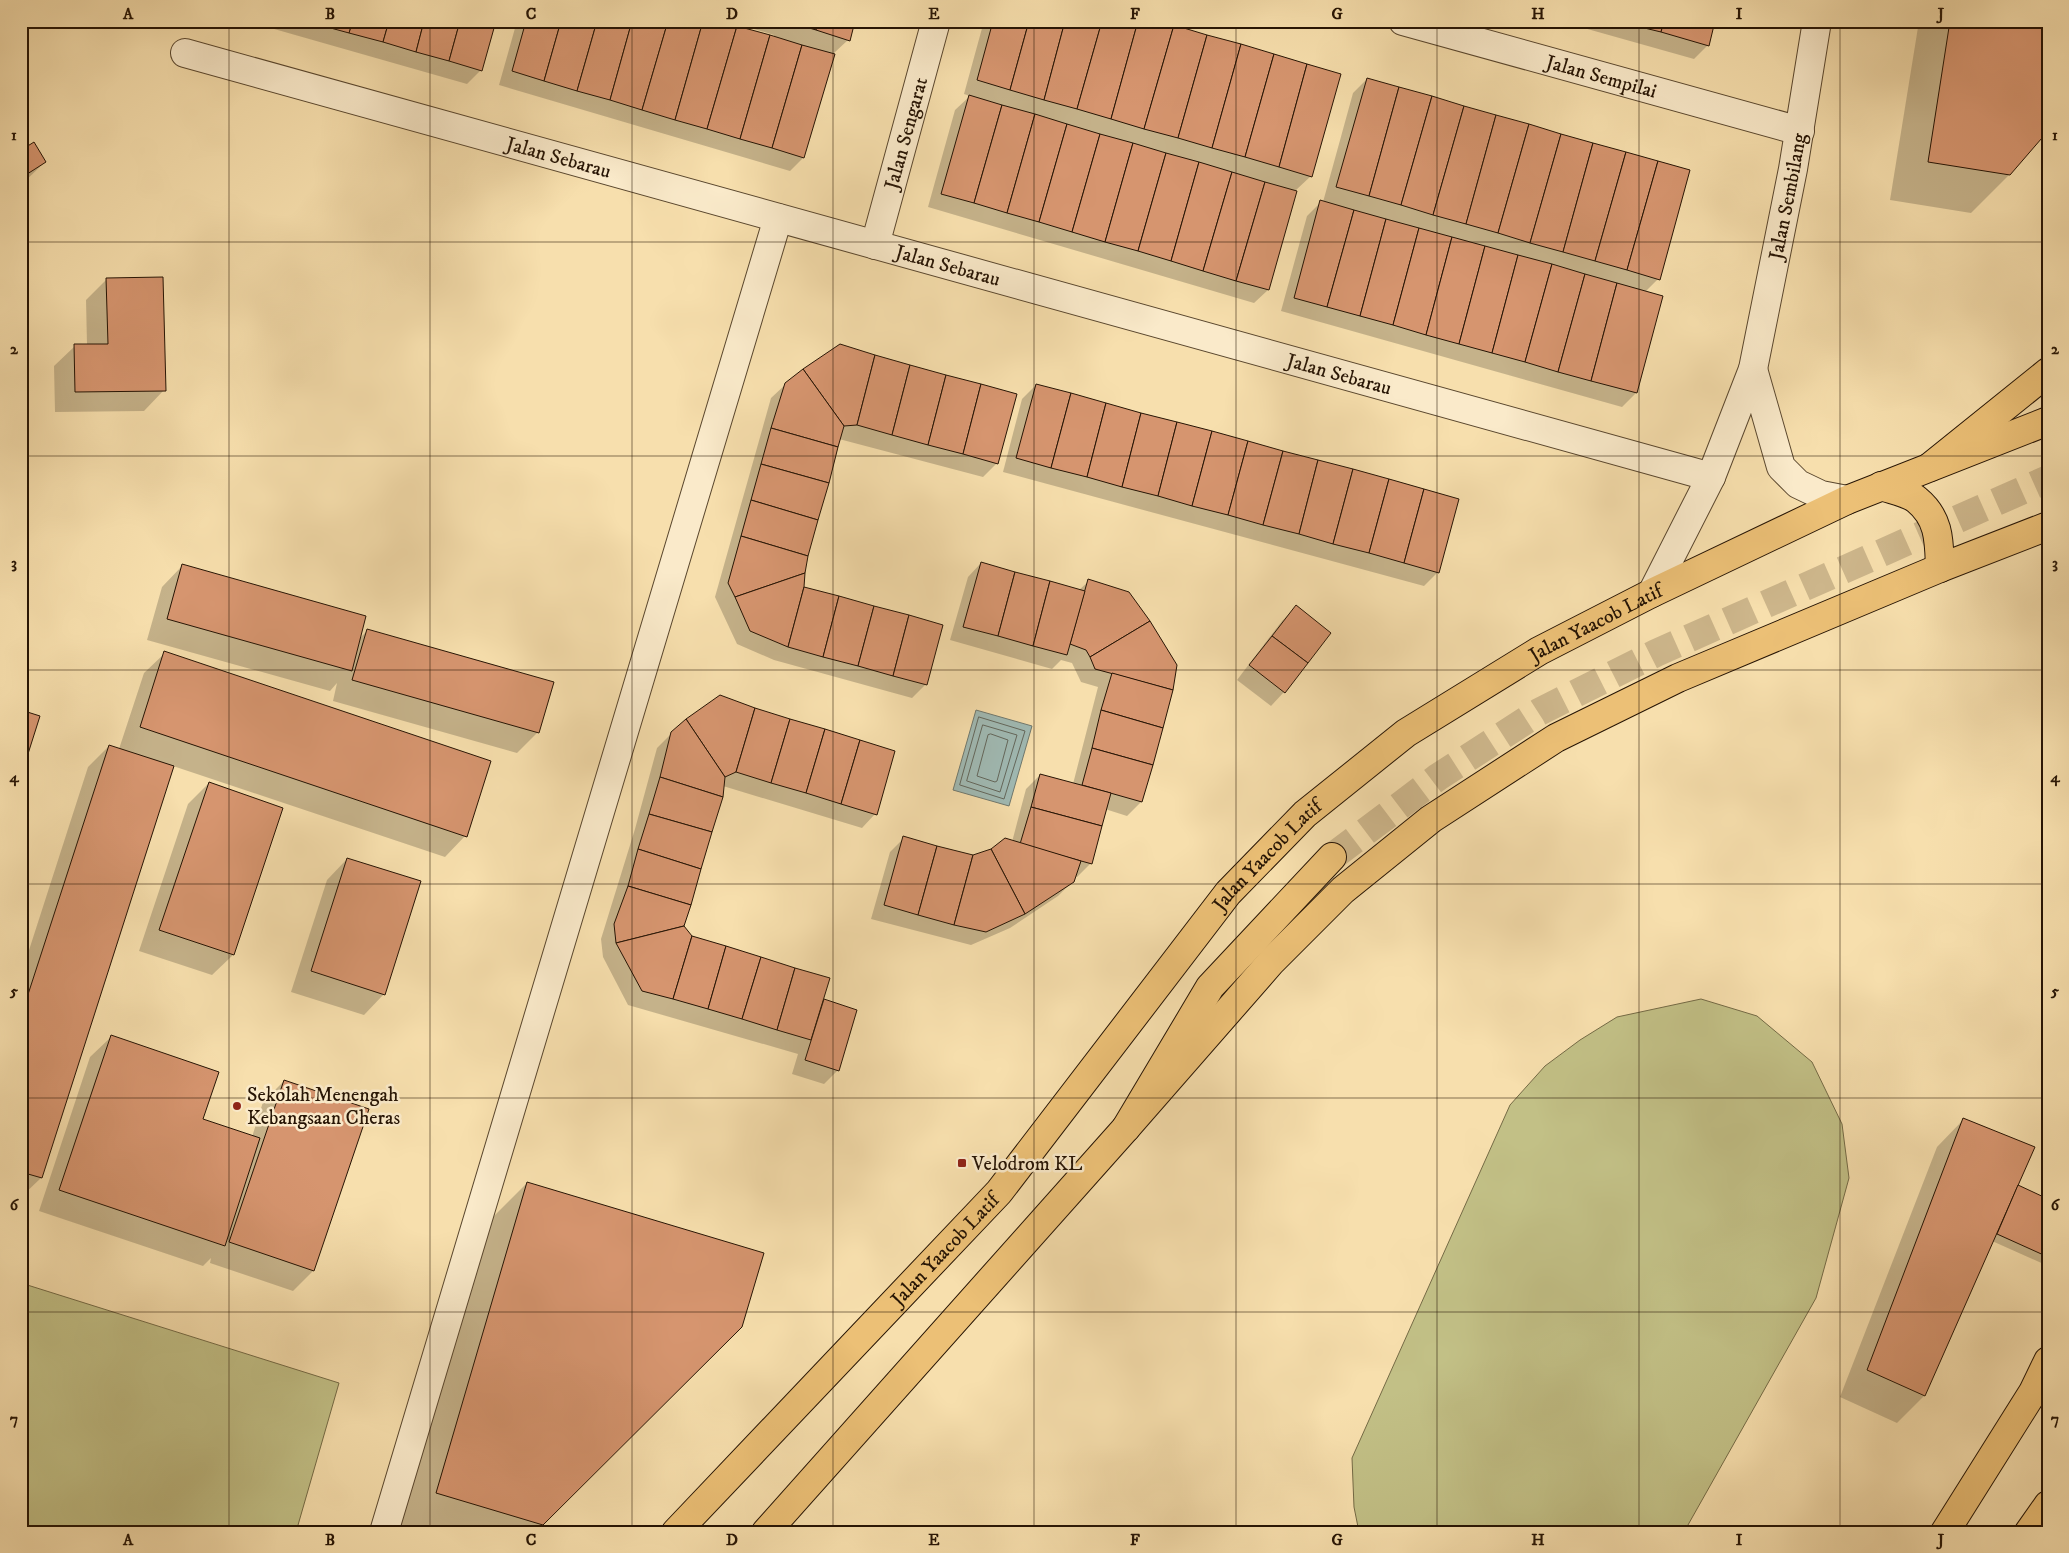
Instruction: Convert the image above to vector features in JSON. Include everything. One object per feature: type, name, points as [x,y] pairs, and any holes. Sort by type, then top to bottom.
[{"type":"main road","points":[[1930,467],[2048,372]]},
{"type":"main road","name":"Jalan Yaacob Latif","points":[[676,1532],[998,1192],[1228,893],[1305,814],[1406,733],[1539,651],[1652,593],[1847,500],[2048,421]]},
{"type":"main road","points":[[1881,486],[1917,500],[1933,520],[1938,532],[1940,568]]},
{"type":"main road","points":[[766,1532],[1126,1128],[1271,962],[1343,890],[1431,819],[1556,738],[1678,678],[1940,568],[2048,526]]},
{"type":"main road","points":[[1126,1128],[1210,988],[1332,856]]},
{"type":"main road","points":[[1945,1532],[2033,1392],[2048,1361]]},
{"type":"main road","points":[[2029,1532],[2048,1505]]},
{"type":"street","name":"Jalan Sengarat","points":[[875,245],[936,21]]},
{"type":"street","name":"Jalan Sempilai","points":[[1403,21],[1800,131]]},
{"type":"street","name":"Jalan Sembilang","points":[[1652,593],[1711,477],[1753,369],[1800,131],[1817,21]]},
{"type":"street","name":"Jalan Sebarau","points":[[185,53],[1711,477]]},
{"type":"street","points":[[384,1532],[778,218]]},
{"type":"street","name":"Jalan Sembilang","points":[[1753,369],[1781,467],[1798,484],[1821,495],[1847,500]]},
{"type":"shaded area","points":[[1701,999],[1757,1016],[1812,1062],[1842,1124],[1849,1178],[1816,1298],[1684,1532],[1359,1532],[1354,1507],[1352,1458],[1510,1105],[1545,1066],[1580,1040],[1617,1017]]},
{"type":"shaded area","points":[[21,1283],[339,1383],[296,1532],[21,1532]]},
{"type":"water","points":[[976,710],[1032,726],[1009,806],[953,790]]},
{"type":"building","points":[[317,21],[353,21],[349,33],[316,24]]},
{"type":"building","points":[[353,21],[389,21],[383,42],[349,33]]},
{"type":"building","points":[[389,21],[424,21],[416,52],[383,42]]},
{"type":"building","points":[[424,21],[460,21],[449,61],[416,52]]},
{"type":"building","points":[[460,21],[496,21],[482,71],[449,61]]},
{"type":"building","points":[[526,21],[561,21],[544,81],[512,71]]},
{"type":"building","points":[[561,21],[597,21],[577,91],[544,81]]},
{"type":"building","points":[[597,21],[632,21],[610,100],[577,91]]},
{"type":"building","points":[[632,21],[668,21],[642,110],[610,100]]},
{"type":"building","points":[[668,21],[703,21],[675,120],[642,110]]},
{"type":"building","points":[[703,21],[722,21],[737,26],[707,129],[675,120]]},
{"type":"building","points":[[786,21],[819,21],[816,30]]},
{"type":"building","points":[[819,21],[855,21],[850,41],[816,30]]},
{"type":"building","points":[[993,21],[1029,21],[1010,90],[977,80]]},
{"type":"building","points":[[1029,21],[1065,21],[1044,100],[1010,90]]},
{"type":"building","points":[[1065,21],[1102,21],[1077,109],[1044,100]]},
{"type":"building","points":[[1102,21],[1138,21],[1111,119],[1077,109]]},
{"type":"building","points":[[1138,21],[1160,21],[1174,25],[1144,129],[1111,119]]},
{"type":"building","points":[[1629,21],[1664,21],[1661,32],[1628,24]]},
{"type":"building","points":[[1664,21],[1715,21],[1709,46],[1661,32]]},
{"type":"building","points":[[1950,21],[2048,21],[2048,131],[2010,175],[1928,162]]},
{"type":"building","points":[[1174,25],[1207,35],[1178,138],[1144,129]]},
{"type":"building","points":[[737,26],[770,35],[740,139],[707,129]]},
{"type":"building","points":[[770,35],[802,45],[772,148],[740,139]]},
{"type":"building","points":[[1207,35],[1241,44],[1212,148],[1178,138]]},
{"type":"building","points":[[1241,44],[1274,54],[1245,157],[1212,148]]},
{"type":"building","points":[[802,45],[835,54],[804,158],[772,148]]},
{"type":"building","points":[[1274,54],[1307,64],[1279,167],[1245,157]]},
{"type":"building","points":[[1307,64],[1341,74],[1312,177],[1279,167]]},
{"type":"building","points":[[1367,78],[1399,87],[1369,196],[1336,187]]},
{"type":"building","points":[[1399,87],[1432,96],[1401,205],[1369,196]]},
{"type":"building","points":[[969,95],[1002,105],[974,203],[941,194]]},
{"type":"building","points":[[1432,96],[1464,106],[1433,215],[1401,205]]},
{"type":"building","points":[[1002,105],[1035,114],[1007,213],[974,203]]},
{"type":"building","points":[[1464,106],[1496,115],[1466,224],[1433,215]]},
{"type":"building","points":[[1035,114],[1067,124],[1039,222],[1007,213]]},
{"type":"building","points":[[1496,115],[1529,124],[1498,233],[1466,224]]},
{"type":"building","points":[[1067,124],[1100,134],[1072,232],[1039,222]]},
{"type":"building","points":[[1529,124],[1561,134],[1530,243],[1498,233]]},
{"type":"building","points":[[1100,134],[1133,143],[1105,242],[1072,232]]},
{"type":"building","points":[[1561,134],[1593,143],[1563,252],[1530,243]]},
{"type":"building","points":[[34,142],[46,162],[21,178],[21,147],[23,149]]},
{"type":"building","points":[[1133,143],[1166,153],[1138,251],[1105,242]]},
{"type":"building","points":[[1593,143],[1626,152],[1595,261],[1563,252]]},
{"type":"building","points":[[1626,152],[1658,161],[1627,270],[1595,261]]},
{"type":"building","points":[[1166,153],[1199,162],[1171,261],[1138,251]]},
{"type":"building","points":[[1658,161],[1690,170],[1660,280],[1627,270]]},
{"type":"building","points":[[1199,162],[1232,172],[1203,271],[1171,261]]},
{"type":"building","points":[[1232,172],[1265,182],[1236,281],[1203,271]]},
{"type":"building","points":[[1265,182],[1297,191],[1269,290],[1236,281]]},
{"type":"building","points":[[1320,200],[1354,210],[1327,307],[1294,298]]},
{"type":"building","points":[[1354,210],[1386,219],[1360,316],[1327,307]]},
{"type":"building","points":[[1386,219],[1419,228],[1393,325],[1360,316]]},
{"type":"building","points":[[1419,228],[1452,237],[1426,335],[1393,325]]},
{"type":"building","points":[[1452,237],[1485,246],[1459,344],[1426,335]]},
{"type":"building","points":[[1485,246],[1518,255],[1492,353],[1459,344]]},
{"type":"building","points":[[1518,255],[1552,264],[1525,362],[1492,353]]},
{"type":"building","points":[[1552,264],[1585,274],[1558,372],[1525,362]]},
{"type":"building","points":[[1585,274],[1617,283],[1591,381],[1558,372]]},
{"type":"building","points":[[163,277],[166,391],[75,392],[74,344],[108,344],[106,278]]},
{"type":"building","points":[[1617,283],[1663,296],[1637,393],[1591,381]]},
{"type":"building","points":[[840,344],[875,355],[857,425],[844,426],[803,369]]},
{"type":"building","points":[[875,355],[910,365],[892,435],[857,425]]},
{"type":"building","points":[[910,365],[946,375],[928,445],[892,435]]},
{"type":"building","points":[[803,369],[844,426],[838,447],[771,428],[785,383]]},
{"type":"building","points":[[946,375],[981,384],[963,454],[928,445]]},
{"type":"building","points":[[981,384],[1017,394],[998,464],[963,454]]},
{"type":"building","points":[[1036,384],[1071,393],[1051,468],[1016,458]]},
{"type":"building","points":[[1071,393],[1106,403],[1087,477],[1051,468]]},
{"type":"building","points":[[1106,403],[1141,413],[1122,487],[1087,477]]},
{"type":"building","points":[[1141,413],[1177,422],[1158,496],[1122,487]]},
{"type":"building","points":[[1177,422],[1212,431],[1192,506],[1158,496]]},
{"type":"building","points":[[771,428],[838,447],[829,483],[761,464]]},
{"type":"building","points":[[1212,431],[1248,441],[1228,515],[1192,506]]},
{"type":"building","points":[[1248,441],[1283,451],[1263,525],[1228,515]]},
{"type":"building","points":[[1283,451],[1318,460],[1299,534],[1263,525]]},
{"type":"building","points":[[1318,460],[1353,469],[1333,544],[1299,534]]},
{"type":"building","points":[[761,464],[829,483],[818,520],[751,500]]},
{"type":"building","points":[[1353,469],[1389,479],[1369,553],[1333,544]]},
{"type":"building","points":[[1389,479],[1424,489],[1404,563],[1369,553]]},
{"type":"building","points":[[1424,489],[1459,499],[1439,573],[1404,563]]},
{"type":"building","points":[[751,500],[818,520],[808,556],[741,536]]},
{"type":"building","points":[[741,536],[808,556],[805,573],[735,597],[728,583]]},
{"type":"building","points":[[981,562],[1015,572],[998,636],[963,627]]},
{"type":"building","points":[[182,564],[366,616],[352,671],[167,619]]},
{"type":"building","points":[[1015,572],[1050,581],[1033,646],[998,636]]},
{"type":"building","points":[[805,573],[804,587],[788,647],[750,631],[735,597]]},
{"type":"building","points":[[1088,579],[1129,592],[1150,621],[1090,657],[1086,650],[1070,644]]},
{"type":"building","points":[[1050,581],[1085,591],[1067,655],[1033,646]]},
{"type":"building","points":[[804,587],[839,596],[823,657],[788,647]]},
{"type":"building","points":[[839,596],[874,606],[858,666],[823,657]]},
{"type":"building","points":[[1296,605],[1331,633],[1308,663],[1272,636]]},
{"type":"building","points":[[874,606],[909,615],[893,676],[858,666]]},
{"type":"building","points":[[909,615],[943,625],[927,685],[893,676]]},
{"type":"building","points":[[1150,621],[1177,665],[1173,690],[1095,669],[1090,657]]},
{"type":"building","points":[[367,629],[554,682],[539,733],[352,680]]},
{"type":"building","points":[[1272,636],[1308,663],[1285,693],[1249,665]]},
{"type":"building","points":[[164,651],[491,761],[467,837],[140,727]]},
{"type":"building","points":[[1112,673],[1173,690],[1163,728],[1101,710]]},
{"type":"building","points":[[720,695],[755,708],[736,772],[725,777],[686,719]]},
{"type":"building","points":[[755,708],[790,719],[771,783],[736,772]]},
{"type":"building","points":[[21,710],[40,716],[21,776]]},
{"type":"building","points":[[1101,710],[1163,728],[1153,765],[1092,748]]},
{"type":"building","points":[[686,719],[725,777],[723,797],[660,777],[671,732]]},
{"type":"building","points":[[790,719],[825,729],[806,793],[771,783]]},
{"type":"building","points":[[825,729],[860,740],[841,804],[806,793]]},
{"type":"building","points":[[860,740],[895,751],[877,815],[841,804]]},
{"type":"building","points":[[109,745],[174,766],[42,1178],[21,1172],[21,1016]]},
{"type":"building","points":[[1092,748],[1153,765],[1142,802],[1082,785]]},
{"type":"building","points":[[1040,774],[1111,793],[1102,826],[1031,807]]},
{"type":"building","points":[[660,777],[723,797],[712,832],[649,814]]},
{"type":"building","points":[[209,782],[283,808],[234,955],[159,930]]},
{"type":"building","points":[[1031,807],[1102,826],[1092,864],[1020,844]]},
{"type":"building","points":[[649,814],[712,832],[701,869],[638,849]]},
{"type":"building","points":[[903,836],[937,846],[918,915],[884,905]]},
{"type":"building","points":[[1005,838],[1081,861],[1074,882],[1025,914],[991,849]]},
{"type":"building","points":[[937,846],[973,855],[954,925],[918,915]]},
{"type":"building","points":[[638,849],[701,869],[691,905],[628,886]]},
{"type":"building","points":[[991,849],[1025,914],[986,932],[954,925],[973,855]]},
{"type":"building","points":[[347,858],[421,881],[385,995],[311,971]]},
{"type":"building","points":[[628,886],[691,905],[684,926],[616,943],[614,924]]},
{"type":"building","points":[[684,926],[692,936],[673,999],[642,991],[616,943]]},
{"type":"building","points":[[692,936],[726,946],[708,1009],[673,999]]},
{"type":"building","points":[[726,946],[761,957],[742,1019],[708,1009]]},
{"type":"building","points":[[761,957],[795,968],[777,1030],[742,1019]]},
{"type":"building","points":[[795,968],[830,978],[811,1040],[777,1030]]},
{"type":"building","points":[[824,999],[857,1010],[839,1071],[805,1060]]},
{"type":"building","points":[[111,1035],[219,1072],[203,1119],[260,1138],[225,1246],[59,1190]]},
{"type":"building","points":[[284,1080],[369,1109],[314,1271],[229,1242]]},
{"type":"building","points":[[1963,1118],[2035,1147],[1925,1396],[1867,1370]]},
{"type":"building","points":[[527,1182],[764,1253],[742,1327],[543,1525],[436,1493]]},
{"type":"building","points":[[2018,1185],[2048,1199],[2048,1257],[1997,1234]]},
{"type":"tunnel","points":[[1332,857],[1438,777],[1539,712],[1656,653],[2048,479]]},
{"type":"place","name":"Sekolah Menengah Kebangsaan Cheras","points":[[237,1106]]},
{"type":"place","name":"Velodrom KL","points":[[962,1163]]}]
